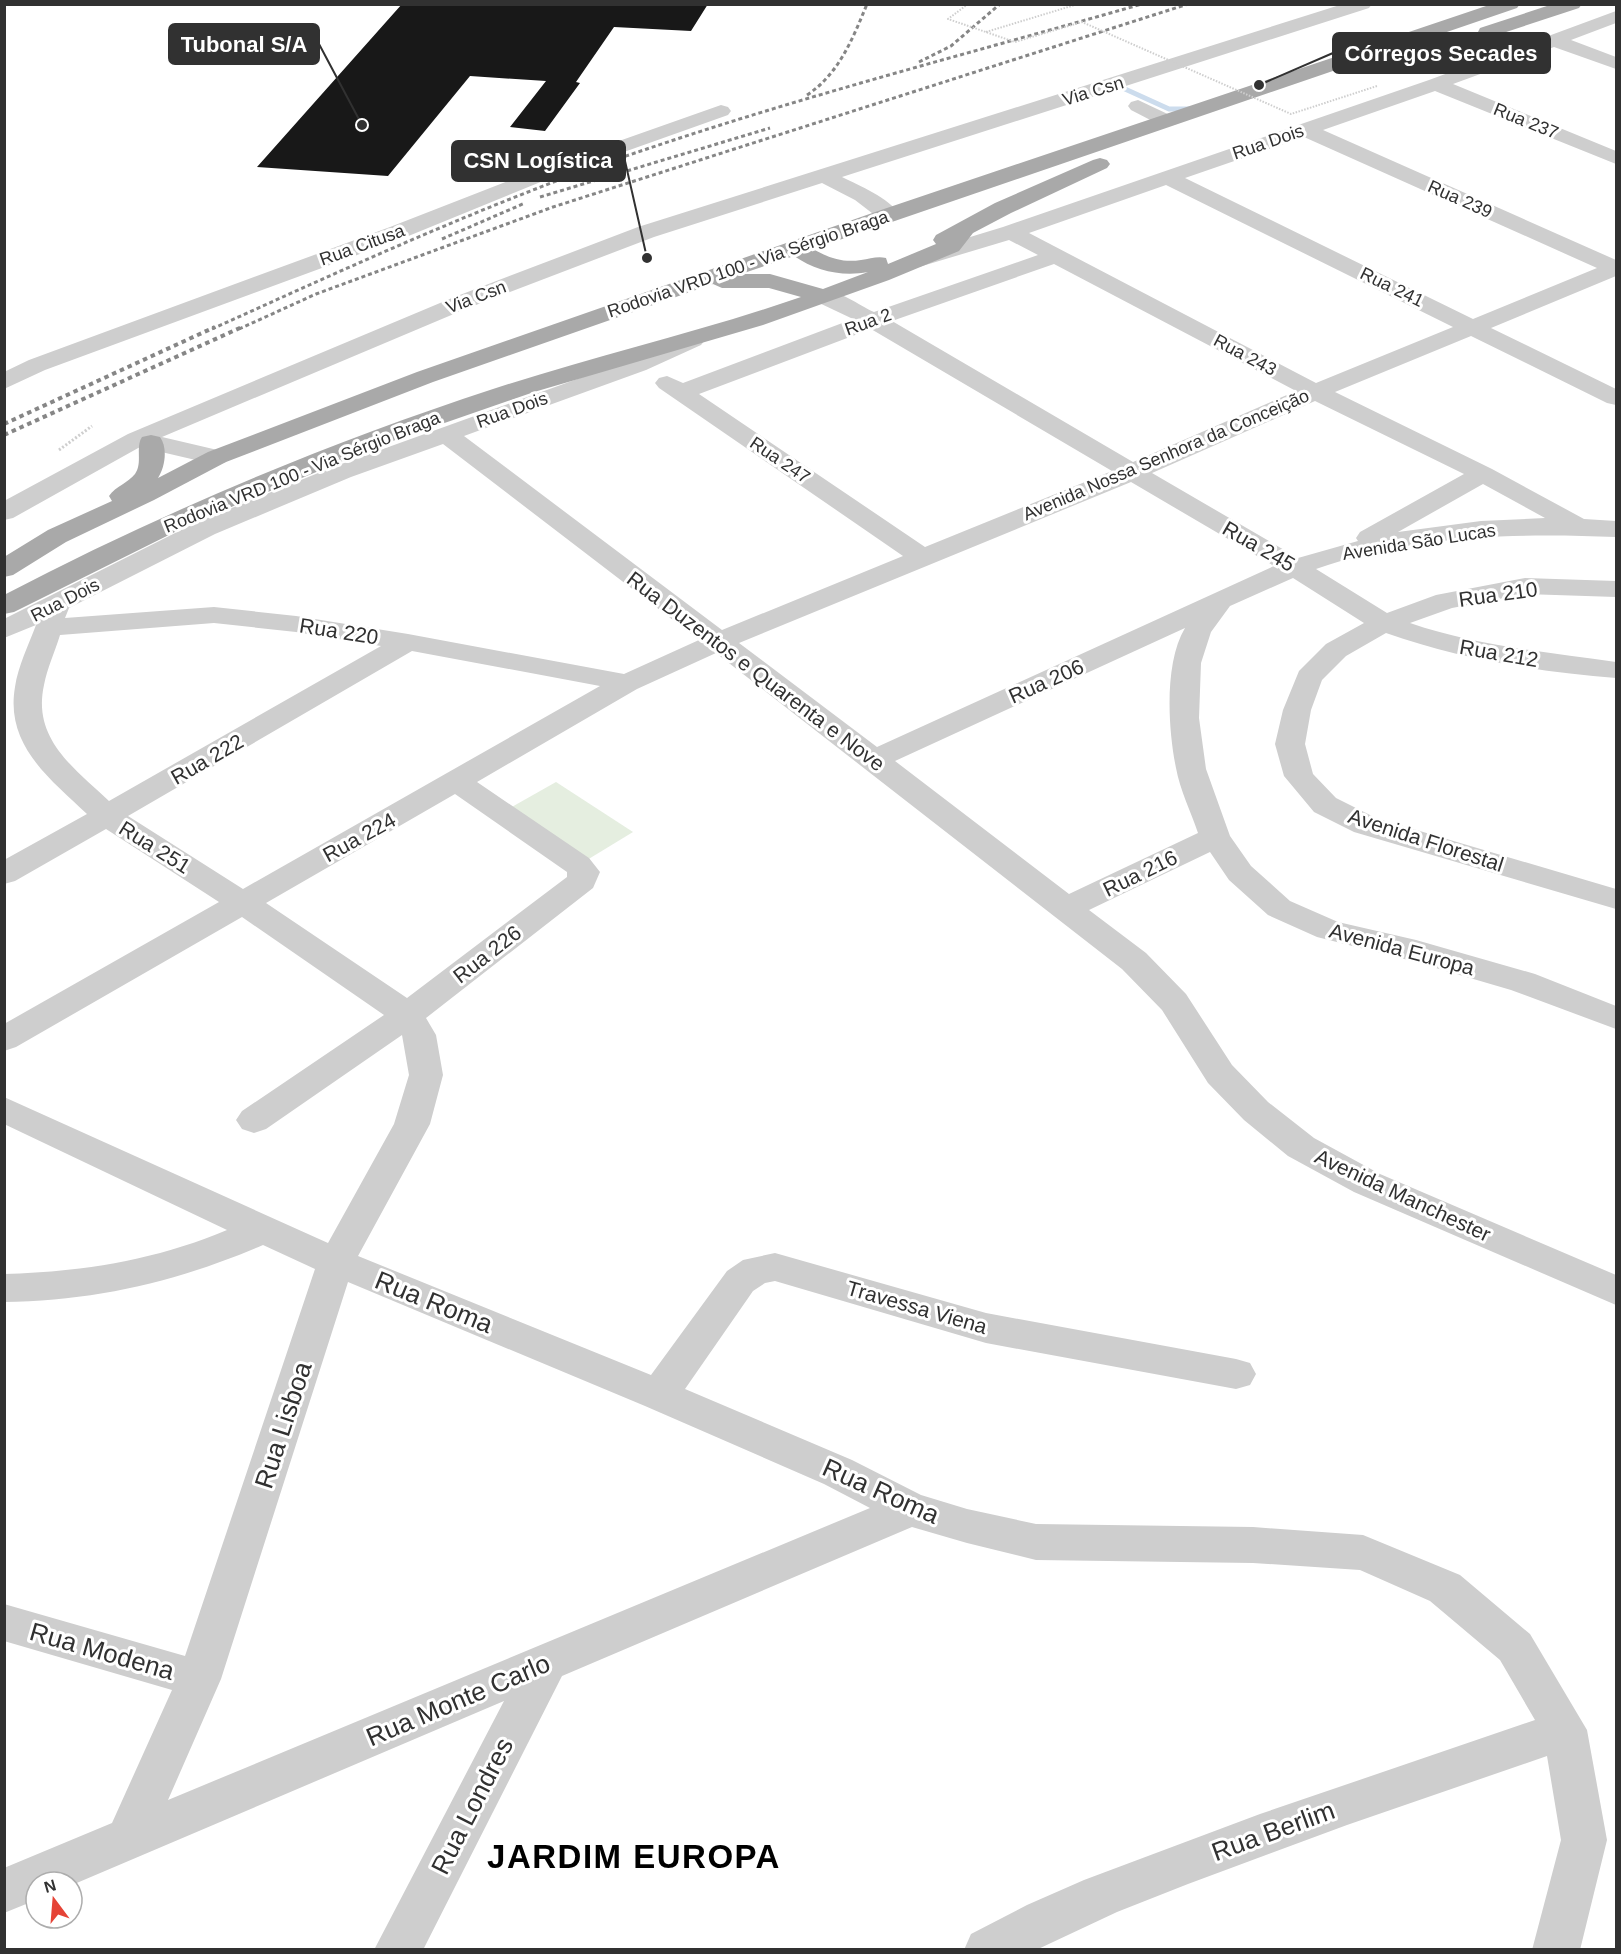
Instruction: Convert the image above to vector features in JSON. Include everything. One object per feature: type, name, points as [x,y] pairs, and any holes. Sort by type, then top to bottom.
[{"type":"main road","name":"Rodovia VRD 100 - Via Sérgio Braga","points":[[4,569],[57,536],[145,495],[217,457],[425,376],[889,215],[1511,4]]},
{"type":"main road","points":[[1317,90],[1573,4]]},
{"type":"main road","points":[[889,215],[907,225],[950,226],[1003,208],[1126,153],[1272,105]]},
{"type":"main road","points":[[796,247],[816,261],[831,267],[853,268],[872,265],[937,243],[1003,208]]},
{"type":"main road","name":"Rodovia VRD 100 - Via Sérgio Braga","points":[[4,606],[178,521],[387,434],[568,374],[693,340],[823,296],[951,246],[964,230]]},
{"type":"main road","points":[[702,280],[770,281],[823,296]]},
{"type":"main road","points":[[217,457],[239,463],[277,462],[432,412],[568,374]]},
{"type":"main road","points":[[57,536],[142,484],[151,470],[153,459],[144,441]]},
{"type":"street","name":"Via Csn","points":[[144,441],[493,290],[646,232],[1363,4]]},
{"type":"street","name":"Rua Dois","points":[[917,261],[1011,232],[1436,84],[1617,17]]},
{"type":"street","points":[[1554,40],[1617,63]]},
{"type":"street","name":"Rua 237","points":[[1436,84],[1617,158]]},
{"type":"street","points":[[1138,106],[1167,121]]},
{"type":"street","name":"Rua Citusa","points":[[4,382],[37,365],[398,232],[541,175],[721,111]]},
{"type":"street","name":"Rua 239","points":[[1304,129],[1616,268]]},
{"type":"street","points":[[823,175],[862,196],[889,215]]},
{"type":"street","name":"Rua 241","points":[[1166,177],[1617,398]]},
{"type":"street","name":"Rua 243","points":[[1011,232],[1315,392],[1483,474],[1576,525]]},
{"type":"street","name":"Rua 2","points":[[681,392],[873,320],[1055,256]]},
{"type":"street","name":"Avenida Nossa Senhora da Conceição","points":[[717,642],[1132,472],[1315,392],[1616,268]]},
{"type":"street","name":"Rua 245","points":[[823,296],[873,320],[1296,568],[1384,623]]},
{"type":"street","name":"Rua Dois","points":[[4,630],[61,609],[206,528],[342,472],[638,365],[693,340]]},
{"type":"street","points":[[4,363],[37,365]]},
{"type":"street","name":"Rua 247","points":[[638,365],[922,557]]},
{"type":"street","name":"Rua Duzentos e Quarenta e Nove","points":[[445,434],[874,759],[1065,909]]},
{"type":"street","points":[[4,512],[144,441],[217,457]]},
{"type":"street","points":[[1344,551],[1483,474]]},
{"type":"street","name":"Avenida São Lucas","points":[[1219,602],[1296,568],[1344,551],[1472,530],[1576,525],[1617,529]]},
{"type":"street","name":"Rua 210","points":[[1384,623],[1446,601],[1526,586],[1617,589]]},
{"type":"street","name":"Rua 206","points":[[874,759],[1219,602]]},
{"type":"street","name":"Avenida Europa","points":[[1219,602],[1197,631],[1187,663],[1184,718],[1191,768],[1215,837],[1240,873],[1279,908],[1328,930],[1416,951],[1523,982],[1617,1018]]},
{"type":"street","points":[[61,609],[214,615]]},
{"type":"street","name":"Rua 220","points":[[61,609],[214,615],[296,624],[408,642],[627,683]]},
{"type":"street","name":"Rua 251","points":[[61,609],[29,686],[28,720],[45,757],[107,816],[243,903],[408,1015]]},
{"type":"street","name":"Rua 212","points":[[1384,623],[1441,643],[1514,657],[1617,670]]},
{"type":"street","name":"Avenida Florestal","points":[[1384,623],[1336,650],[1308,677],[1297,710],[1290,744],[1299,776],[1324,805],[1365,825],[1617,899]]},
{"type":"street","points":[[1140,638],[1166,649],[1187,663]]},
{"type":"street","name":"Rua 222","points":[[4,874],[408,642]]},
{"type":"street","name":"Rua 224","points":[[4,1039],[627,683],[717,642]]},
{"type":"street","name":"Rua 226","points":[[254,1120],[408,1015],[582,881],[584,872],[578,865],[457,782]]},
{"type":"street","name":"Rua 216","points":[[1065,909],[1215,837]]},
{"type":"street","name":"Avenida Manchester","points":[[1065,909],[1134,961],[1174,1002],[1220,1074],[1256,1111],[1301,1147],[1367,1183],[1617,1291]]},
{"type":"street","name":"Rua Lisboa","points":[[128,1839],[199,1679],[336,1262],[412,1124],[426,1075],[419,1035],[408,1015]]},
{"type":"street","name":"Rua Roma","points":[[4,1109],[263,1230],[838,1472],[910,1509],[967,1526],[1036,1542],[1253,1545],[1363,1553],[1445,1588],[1515,1647],[1565,1730],[1584,1840],[1556,1950]]},
{"type":"street","points":[[4,1288],[85,1282],[154,1269],[203,1255],[263,1230]]},
{"type":"street","name":"Travessa Viena","points":[[659,1395],[740,1281],[756,1270],[775,1267],[986,1328],[1236,1374]]},
{"type":"street","name":"Rua Monte Carlo","points":[[4,1891],[910,1509]]},
{"type":"street","name":"Rua Modena","points":[[4,1622],[199,1679]]},
{"type":"street","name":"Rua Londres","points":[[398,1950],[546,1663]]},
{"type":"street","name":"Rua Berlim","points":[[988,1950],[1035,1923],[1158,1873],[1310,1817],[1565,1730]]},
{"type":"path","points":[[968,4],[948,19],[1015,42],[1083,22],[1292,114],[1377,86]]},
{"type":"path","points":[[986,32],[1078,4]]},
{"type":"shaded area","points":[[556,782],[633,832],[587,860],[510,808]]},
{"type":"building","points":[[402,4],[708,4],[691,31],[614,27],[576,82],[580,83],[545,131],[510,127],[546,81],[470,76],[388,176],[257,167]]},
{"type":"waterway","points":[[1125,89],[1169,109],[1189,109]]},
{"type":"railway","points":[[807,95],[828,77],[844,54],[867,4]]},
{"type":"railway","points":[[919,62],[951,46],[1000,4]]},
{"type":"railway","points":[[212,329],[477,212],[638,152],[781,106],[1142,4]]},
{"type":"railway","points":[[239,329],[316,294],[553,207],[1188,4]]},
{"type":"railway","points":[[540,197],[770,128]]},
{"type":"railway","points":[[442,239],[525,203]]},
{"type":"railway","points":[[4,424],[215,327]]},
{"type":"railway","points":[[4,435],[242,327]]},
{"type":"place","name":"Córregos Secades","points":[[1259,85]]},
{"type":"place","name":"Tubonal S/A","points":[[362,125]]},
{"type":"place","name":"CSN Logística","points":[[647,258]]},
{"type":"district","name":"JARDIM EUROPA","points":[[634,1856]]}]
